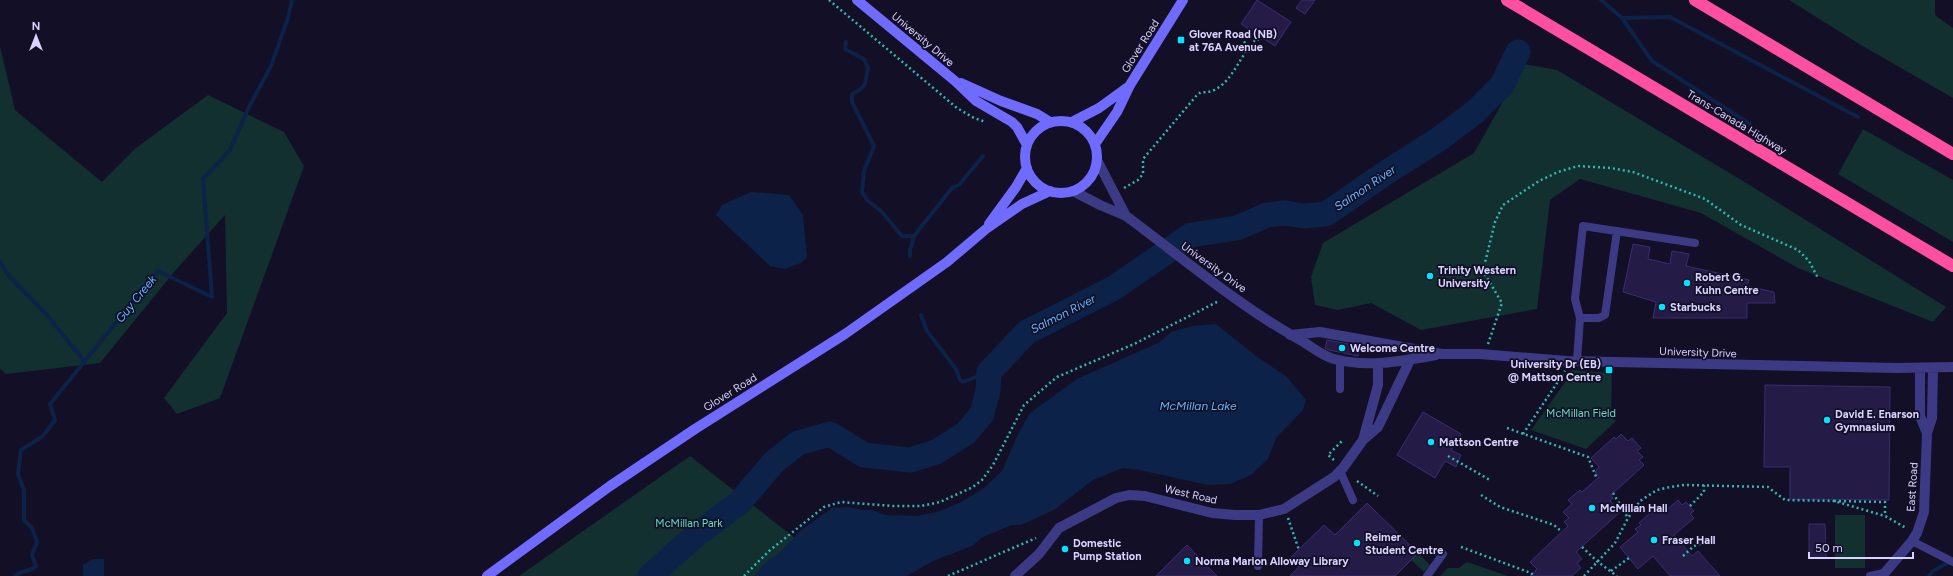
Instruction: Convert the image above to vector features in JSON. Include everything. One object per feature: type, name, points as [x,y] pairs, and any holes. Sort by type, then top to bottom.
[{"type":"highway","name":"Trans-Canada Highway","points":[[1507,0],[1953,266]]},
{"type":"highway","points":[[1696,0],[1953,154]]},
{"type":"main road","name":"University Drive","points":[[857,0],[955,81],[976,102],[1014,124],[1027,145]]},
{"type":"main road","name":"Glover Road","points":[[1095,144],[1117,112],[1130,85],[1183,0]]},
{"type":"main road","name":"University Drive","points":[[955,81],[1001,101],[1037,114],[1050,122]]},
{"type":"main road","name":"Glover Road","points":[[1072,122],[1099,108],[1130,85]]},
{"type":"main road","points":[[1050,122],[1072,122],[1082,127],[1090,134],[1095,144],[1097,160],[1095,170],[1090,179],[1073,191],[1058,193],[1050,191],[1036,182],[1027,168],[1025,153],[1027,145],[1032,135],[1040,127],[1050,122]]},
{"type":"main road","name":"Glover Road","points":[[986,229],[1016,187],[1027,168]]},
{"type":"main road","name":"Glover Road","points":[[487,576],[617,482],[695,429],[845,334],[947,262],[986,229],[1022,204],[1050,191]]},
{"type":"street","name":"University Drive","points":[[1097,160],[1128,218]]},
{"type":"street","name":"University Drive","points":[[1073,191],[1100,206],[1128,218],[1182,259],[1290,335],[1333,359],[1378,363],[1410,360],[1442,354]]},
{"type":"street","name":"University Drive","points":[[1290,335],[1320,332],[1442,354],[1484,354],[1572,361],[1920,368],[1953,367]]},
{"type":"street","name":"West Road","points":[[1015,576],[1039,554],[1059,528],[1116,498],[1129,495],[1145,496],[1212,513],[1259,515],[1284,509],[1334,477],[1363,440],[1378,427],[1410,360]]},
{"type":"street","name":"West Road","points":[[1363,440],[1378,385],[1378,363]]},
{"type":"street","name":"East Road","points":[[1920,368],[1920,416],[1927,433]]},
{"type":"street","name":"East Road","points":[[1883,575],[1912,541],[1917,533],[1924,512],[1927,433],[1932,418],[1934,368]]},
{"type":"lane","points":[[1572,361],[1580,318],[1575,299],[1583,226],[1695,243]]},
{"type":"lane","points":[[1580,318],[1599,318],[1605,314],[1617,231]]},
{"type":"lane","points":[[1340,360],[1340,389]]},
{"type":"lane","points":[[1340,471],[1353,500]]},
{"type":"lane","points":[[1258,566],[1259,515]]},
{"type":"lane","points":[[1912,541],[1953,562]]},
{"type":"lane","points":[[1427,576],[1443,554]]},
{"type":"lane","points":[[1870,576],[1883,575]]},
{"type":"path","points":[[829,0],[957,108],[974,118],[990,123]]},
{"type":"path","points":[[1118,190],[1138,180],[1143,174],[1143,159],[1197,96],[1201,92],[1207,92],[1223,85],[1245,53],[1246,48],[1244,41],[1240,36],[1241,32],[1256,42],[1260,37]]},
{"type":"path","points":[[1484,354],[1502,303],[1483,271],[1495,222],[1503,205],[1539,181],[1558,172],[1578,166],[1611,168],[1633,172],[1706,199],[1741,225],[1798,250],[1809,261],[1818,278]]},
{"type":"path","points":[[744,576],[750,568],[769,551],[824,508],[841,502],[893,506],[921,506],[940,502],[972,487],[982,480],[993,465],[1024,405],[1057,377],[1134,344],[1232,295]]},
{"type":"path","points":[[1523,434],[1572,361]]},
{"type":"path","points":[[1507,428],[1588,457],[1597,479]]},
{"type":"path","points":[[1334,461],[1328,456],[1343,440]]},
{"type":"path","points":[[1448,456],[1490,480]]},
{"type":"path","points":[[1355,479],[1378,496]]},
{"type":"path","points":[[1584,576],[1615,543],[1628,518],[1640,501],[1656,490],[1684,485],[1768,487],[1785,500],[1885,502],[1885,516]]},
{"type":"path","points":[[1690,506],[1704,492],[1704,485]]},
{"type":"path","points":[[1613,493],[1628,518]]},
{"type":"path","points":[[1481,496],[1500,507],[1554,525],[1562,532]]},
{"type":"path","points":[[1834,501],[1885,516],[1906,528]]},
{"type":"path","points":[[1284,509],[1299,550]]},
{"type":"path","points":[[948,576],[1038,537]]},
{"type":"path","points":[[1683,556],[1694,546],[1712,540]]},
{"type":"path","points":[[1461,547],[1531,573],[1534,576]]},
{"type":"path","points":[[1582,547],[1598,562],[1617,576]]},
{"type":"path","points":[[1611,571],[1629,558]]},
{"type":"green space","points":[[1789,0],[1935,0],[1935,15],[1953,28],[1953,98],[1861,45]]},
{"type":"green space","points":[[0,46],[15,110],[102,182],[136,148],[208,95],[284,132],[304,166],[220,398],[177,414],[164,398],[227,313],[225,215],[174,272],[100,363],[6,374],[0,369]]},
{"type":"green space","points":[[1524,64],[1557,70],[1743,181],[1946,307],[1933,322],[1798,268],[1701,213],[1580,179],[1550,200],[1537,309],[1421,330],[1371,303],[1338,310],[1315,305],[1311,277],[1323,243],[1474,153]]},
{"type":"green space","points":[[1863,129],[1953,180],[1953,242],[1838,174]]},
{"type":"green space","name":"McMillan Field","points":[[1571,370],[1612,373],[1611,417],[1616,421],[1586,449],[1531,430],[1568,378]]},
{"type":"green space","name":"McMillan Park","points":[[690,456],[823,560],[806,576],[519,576]]},
{"type":"green space","points":[[1835,515],[1865,515],[1865,568],[1835,568]]},
{"type":"green space","points":[[1418,553],[1430,565],[1424,572],[1411,560]]},
{"type":"green space","points":[[1467,562],[1508,576],[1440,576],[1448,568],[1459,568]]},
{"type":"water","points":[[751,192],[789,195],[803,215],[807,258],[801,263],[785,269],[770,266],[716,215],[722,205]]},
{"type":"water","name":"McMillan Lake","points":[[1216,324],[1256,356],[1287,377],[1306,400],[1303,410],[1276,438],[1268,459],[1251,475],[1230,484],[1208,485],[1123,468],[1093,480],[1054,510],[1021,525],[1012,525],[983,537],[972,546],[933,561],[907,576],[755,576],[762,566],[779,553],[800,531],[832,508],[849,507],[872,510],[886,515],[917,516],[940,511],[961,502],[984,488],[1002,471],[1018,434],[1030,413],[1077,379],[1160,342],[1171,332],[1192,326]]},
{"type":"water","points":[[93,559],[104,559],[104,576],[83,576],[83,565]]},
{"type":"building","points":[[1257,0],[1291,22],[1275,46],[1241,24]]},
{"type":"building","points":[[1302,0],[1315,0],[1305,14],[1296,8]]},
{"type":"building","name":"Robert G. Kuhn Centre","points":[[1633,244],[1650,247],[1648,259],[1670,264],[1672,251],[1689,254],[1686,266],[1749,280],[1747,286],[1774,292],[1775,303],[1747,303],[1747,318],[1653,318],[1656,302],[1623,292]]},
{"type":"building","name":"Welcome Centre","points":[[1327,340],[1360,346],[1358,356],[1325,348]]},
{"type":"building","name":"David E. Enarson Gymnasium","points":[[1765,385],[1890,387],[1889,500],[1790,499],[1790,467],[1764,467]]},
{"type":"building","name":"Mattson Centre","points":[[1423,412],[1461,434],[1451,450],[1461,455],[1456,467],[1445,461],[1435,478],[1397,455]]},
{"type":"building","name":"McMillan Hall","points":[[1621,434],[1628,441],[1632,438],[1641,448],[1637,451],[1643,457],[1639,460],[1644,465],[1611,495],[1613,498],[1610,501],[1620,512],[1576,552],[1582,559],[1577,563],[1581,568],[1572,576],[1530,576],[1537,569],[1530,562],[1568,526],[1564,522],[1569,518],[1563,512],[1572,504],[1568,500],[1580,490],[1582,492],[1599,477],[1595,472],[1599,467],[1591,458],[1614,437],[1616,439]]},
{"type":"building","name":"Fraser Hall","points":[[1678,500],[1682,505],[1686,502],[1694,511],[1690,514],[1694,518],[1674,535],[1692,556],[1698,551],[1720,576],[1670,576],[1653,556],[1638,569],[1620,547],[1638,532],[1635,529],[1641,525],[1639,523],[1651,512],[1653,514],[1658,510],[1662,514]]},
{"type":"building","name":"Reimer Student Centre","points":[[1367,503],[1418,553],[1395,576],[1290,576],[1299,567],[1290,558],[1324,525],[1335,535]]},
{"type":"building","points":[[1809,524],[1825,524],[1826,558],[1809,558]]},
{"type":"building","name":"Norma Marion Alloway Library","points":[[1187,545],[1217,576],[1156,576]]},
{"type":"waterway","name":"Guy Creek","points":[[15,576],[36,566],[32,555],[37,542],[32,528],[24,520],[24,490],[18,474],[21,450],[43,436],[55,420],[50,404],[158,271],[212,297],[203,179],[230,150],[248,109],[271,66],[288,18],[292,0]]},
{"type":"waterway","points":[[1601,0],[1622,18],[1652,61],[1750,124]]},
{"type":"waterway","points":[[1622,18],[1670,17],[1858,117]]},
{"type":"waterway","points":[[846,42],[845,49],[864,59],[868,68],[865,84],[861,89],[852,94],[852,102],[874,146],[864,171],[862,192],[867,200],[881,211],[902,236],[914,236],[910,256]]},
{"type":"waterway","name":"Salmon River","points":[[650,576],[696,535],[739,503],[774,462],[798,443],[830,434],[864,455],[910,460],[936,452],[966,433],[982,414],[988,390],[989,372],[1027,332],[1114,288],[1191,235],[1237,228],[1267,215],[1285,213],[1304,216],[1326,214],[1387,172],[1439,139],[1475,112],[1502,85],[1518,52]]},
{"type":"waterway","points":[[914,236],[952,188],[959,185],[983,156]]},
{"type":"waterway","points":[[0,262],[9,276],[46,314],[85,362]]},
{"type":"waterway","points":[[921,315],[927,331],[956,369],[960,380],[963,382],[989,372]]},
{"type":"waterway","points":[[1929,576],[1933,571],[1951,561]]},
{"type":"place","name":"Glover Road (NB) at 76A Avenue","points":[[1181,40]]},
{"type":"place","name":"Trinity Western University","points":[[1430,276]]},
{"type":"place","name":"Robert G. Kuhn Centre","points":[[1687,283]]},
{"type":"place","name":"Starbucks","points":[[1662,307]]},
{"type":"place","name":"Welcome Centre","points":[[1342,348]]},
{"type":"place","name":"University Dr (EB) @ Mattson Centre","points":[[1609,370]]},
{"type":"place","name":"David E. Enarson Gymnasium","points":[[1827,420]]},
{"type":"place","name":"Mattson Centre","points":[[1431,442]]},
{"type":"place","name":"McMillan Hall","points":[[1592,508]]},
{"type":"place","name":"Fraser Hall","points":[[1654,540]]},
{"type":"place","name":"Reimer Student Centre","points":[[1357,543]]},
{"type":"place","name":"Domestic Pump Station","points":[[1065,549]]},
{"type":"place","name":"Norma Marion Alloway Library","points":[[1187,561]]}]
